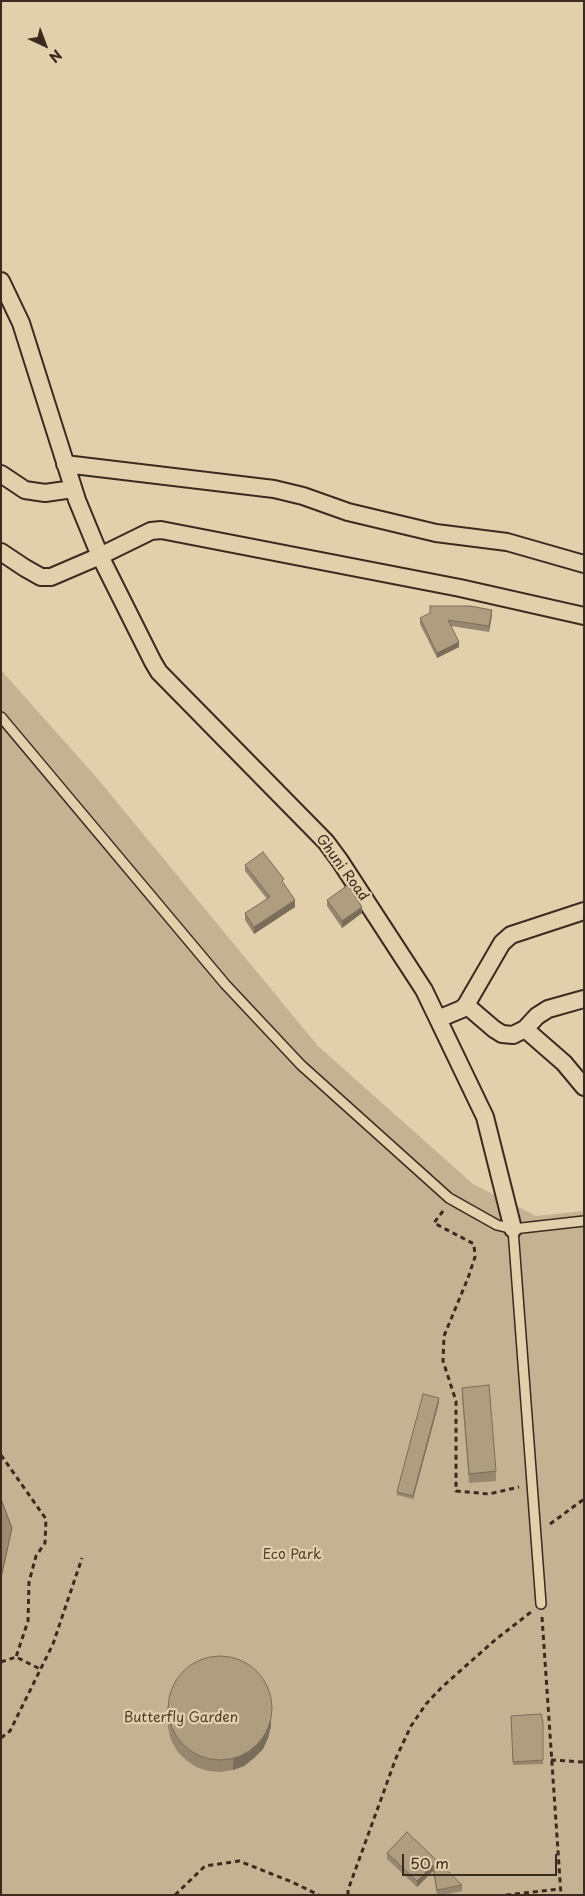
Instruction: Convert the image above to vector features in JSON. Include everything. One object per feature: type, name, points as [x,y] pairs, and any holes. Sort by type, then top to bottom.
[{"type":"street","name":"Ghuni Road","points":[[1,281],[21,323],[75,495],[99,554],[159,672],[326,842],[424,990],[485,1117],[513,1229]]},
{"type":"street","points":[[65,464],[274,489],[303,496],[348,512],[418,529],[507,542],[584,564]]},
{"type":"street","points":[[1,474],[25,490],[75,495]]},
{"type":"street","points":[[1,552],[41,577],[51,577],[151,531],[161,530],[460,588],[584,616]]},
{"type":"street","points":[[438,1019],[462,1009],[466,1005],[502,943],[511,935],[584,911]]},
{"type":"street","points":[[466,1005],[486,1024],[502,1034],[513,1035],[525,1029],[537,1016],[548,1009],[584,999]]},
{"type":"street","points":[[525,1029],[564,1063],[584,1087]]},
{"type":"lane","points":[[1,717],[226,984],[288,1052],[451,1199],[497,1224],[513,1229],[584,1220]]},
{"type":"lane","points":[[513,1229],[541,1604]]},
{"type":"path","points":[[451,1199],[434,1222],[474,1244],[474,1257],[444,1336],[443,1361],[456,1401],[456,1491],[488,1494],[532,1484]]},
{"type":"path","points":[[1,1456],[46,1519],[45,1542],[36,1556],[29,1582],[28,1621],[16,1657]]},
{"type":"path","points":[[536,1535],[584,1500]]},
{"type":"path","points":[[1,1738],[10,1731],[53,1644],[82,1558]]},
{"type":"path","points":[[541,1604],[560,1895]]},
{"type":"path","points":[[348,1895],[348,1890],[396,1758],[411,1726],[440,1688],[495,1640],[541,1604]]},
{"type":"path","points":[[1,1662],[16,1657],[40,1669]]},
{"type":"path","points":[[551,1760],[584,1762]]},
{"type":"path","points":[[175,1895],[205,1866],[239,1861],[319,1895]]},
{"type":"path","points":[[506,1895],[560,1889]]},
{"type":"green space","name":"Eco Park","points":[[1,670],[97,778],[318,1046],[473,1184],[536,1216],[584,1211],[584,1895],[1,1895]]},
{"type":"shaded area","points":[[1,1499],[12,1528],[1,1578]]},
{"type":"building","points":[[430,606],[470,606],[492,610],[489,626],[448,620],[459,642],[437,653],[420,618],[430,613]]},
{"type":"building","points":[[263,852],[284,879],[282,881],[295,900],[254,927],[245,913],[270,897],[245,865]]},
{"type":"building","points":[[348,885],[362,907],[342,921],[327,900]]},
{"type":"building","points":[[489,1385],[496,1471],[469,1474],[462,1388]]},
{"type":"building","points":[[423,1394],[439,1398],[413,1496],[397,1492]]},
{"type":"building","points":[[220,1656],[240,1660],[249,1665],[263,1679],[268,1688],[272,1708],[268,1728],[263,1737],[249,1751],[240,1756],[220,1760],[200,1756],[191,1751],[177,1737],[172,1728],[168,1708],[172,1688],[177,1679],[191,1665],[200,1660]]},
{"type":"building","points":[[541,1714],[543,1722],[543,1760],[513,1762],[511,1716]]},
{"type":"building","points":[[407,1832],[462,1885],[437,1890],[433,1865],[417,1881],[387,1853]]},
{"type":"park label","name":"Butterfly Garden","points":[[181,1718]]}]
